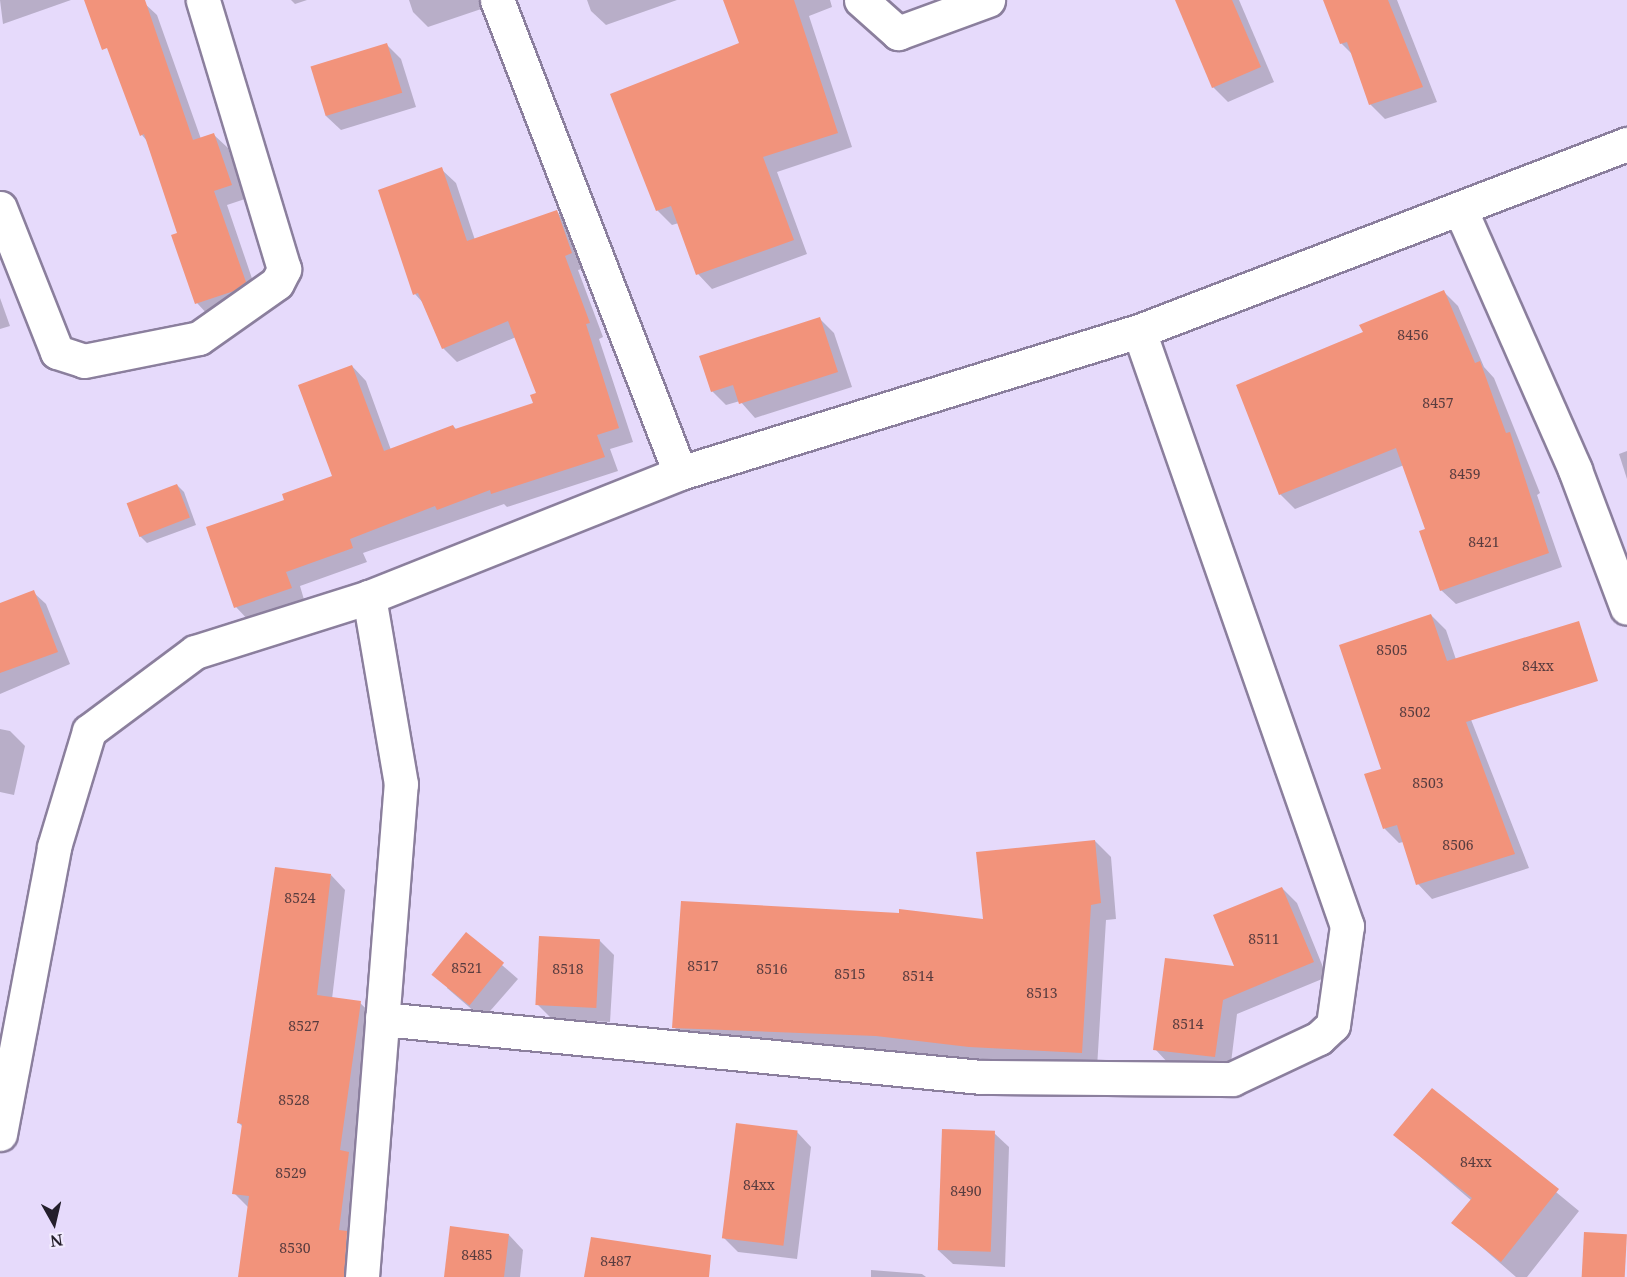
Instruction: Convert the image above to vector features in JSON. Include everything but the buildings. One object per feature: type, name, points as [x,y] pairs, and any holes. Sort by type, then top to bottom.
[{"type":"street","points":[[0,208],[57,352],[84,361],[199,338],[277,283],[284,269],[203,0]]},
{"type":"street","points":[[497,0],[680,473]]},
{"type":"street","points":[[861,0],[898,33],[988,0]]},
{"type":"street","points":[[0,1134],[54,847],[89,731],[195,652],[369,597],[680,473],[1139,331],[1461,210],[1627,144]]},
{"type":"street","points":[[1461,210],[1575,470],[1627,608]]},
{"type":"street","points":[[382,1018],[981,1077],[1232,1079],[1319,1038],[1333,1025],[1347,926],[1139,331]]},
{"type":"street","points":[[362,1277],[401,784],[369,597]]}]
